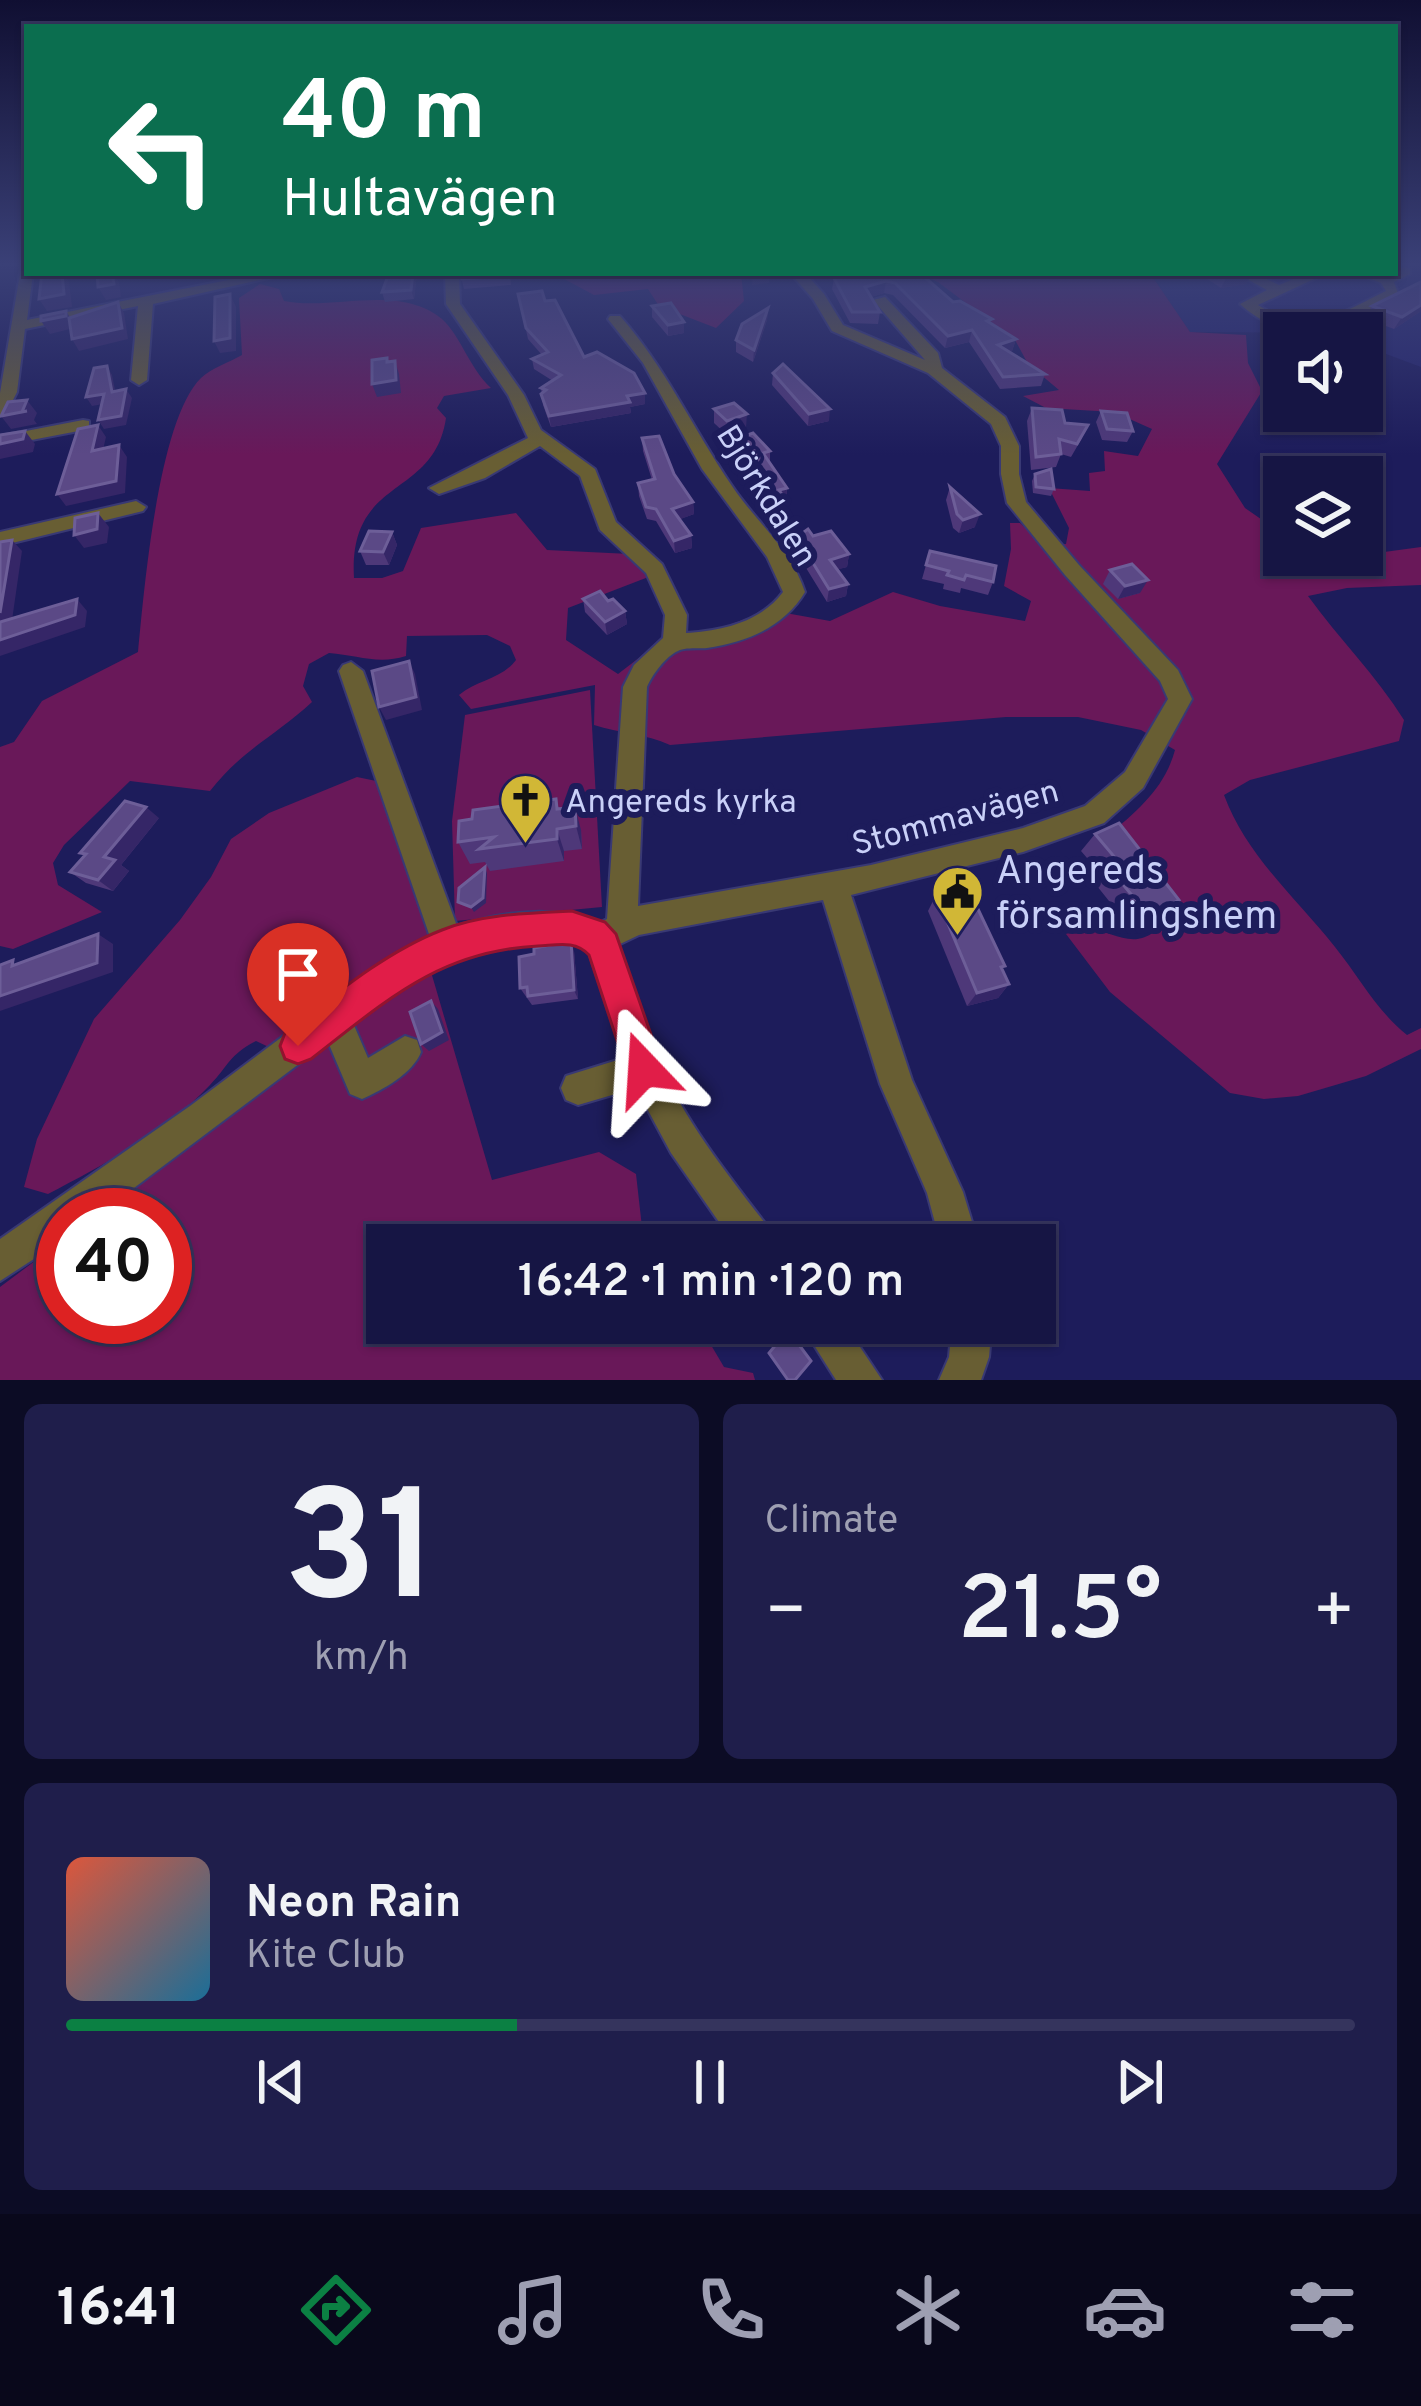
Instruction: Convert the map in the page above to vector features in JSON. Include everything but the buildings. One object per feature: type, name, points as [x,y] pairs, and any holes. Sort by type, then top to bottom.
[{"type":"street","points":[[0,410],[9,392],[20,326]]},
{"type":"street","points":[[139,380],[144,326]]},
{"type":"street","points":[[469,326],[516,395],[533,433],[588,473],[607,525],[655,569],[676,615],[674,640],[642,671],[635,687],[611,932],[644,1069],[707,1178],[743,1224]]},
{"type":"street","name":"Björkdalen","points":[[621,326],[660,370],[725,491],[787,572],[794,592],[775,615],[719,635],[674,640]]},
{"type":"street","name":"Stommavägen","points":[[611,932],[1023,840],[1094,814],[1134,780],[1180,699],[1170,676],[1072,571],[1017,503],[1010,446],[1000,421],[934,370],[835,326]]},
{"type":"street","points":[[905,326],[932,356],[934,370]]},
{"type":"street","points":[[0,441],[83,425]]},
{"type":"street","points":[[439,488],[478,474],[541,438]]},
{"type":"street","points":[[0,539],[136,507]]},
{"type":"street","points":[[352,670],[448,944]]},
{"type":"street","points":[[833,885],[897,1084],[945,1192],[954,1224]]},
{"type":"street","points":[[103,1188],[334,1018],[448,944],[474,936],[554,928],[611,932]]},
{"type":"street","points":[[334,1018],[362,1082],[405,1052]]},
{"type":"street","points":[[578,1088],[644,1069]]},
{"type":"street","points":[[0,1262],[36,1237]]},
{"type":"street","points":[[835,1344],[862,1380]]},
{"type":"street","points":[[960,1380],[970,1344]]},
{"type":"shaded area","points":[[240,326],[448,326],[491,388],[444,396],[437,408],[446,418],[426,463],[364,521],[356,545],[354,578],[382,578],[403,571],[421,528],[516,513],[547,550],[630,554],[651,576],[568,608],[566,640],[618,674],[657,644],[769,610],[830,621],[893,592],[1025,621],[1031,601],[1004,586],[1010,523],[1020,523],[1044,545],[1066,544],[1069,528],[1049,488],[1090,491],[1089,473],[1105,471],[1104,451],[1138,456],[1152,429],[1114,412],[1046,408],[1023,396],[1059,390],[1028,364],[1015,340],[997,326],[1186,326],[1190,332],[1246,335],[1248,363],[1262,391],[1217,464],[1245,508],[1263,520],[1263,576],[1383,576],[1383,552],[1421,547],[1421,585],[1347,588],[1308,596],[1404,720],[1399,741],[1250,780],[1224,795],[1259,857],[1386,1015],[1407,1035],[1421,1028],[1421,1049],[1366,1076],[1298,1096],[1264,1099],[1230,1093],[1110,992],[1066,934],[1082,930],[1145,937],[1172,913],[1139,868],[1107,837],[1157,788],[1175,750],[1141,730],[1078,717],[1006,717],[670,745],[594,725],[595,685],[471,709],[459,695],[516,660],[510,646],[487,635],[407,636],[406,656],[396,659],[329,653],[309,664],[303,686],[312,702],[210,791],[130,781],[64,845],[53,863],[58,885],[102,912],[13,949],[0,946],[0,747],[14,742],[42,701],[138,652],[156,508],[174,430],[186,399],[201,378],[242,355]]},
{"type":"shaded area","points":[[1186,326],[1263,326],[1263,332],[1190,332]]},
{"type":"shaded area","points":[[1383,326],[1421,326],[1421,367],[1383,353]]},
{"type":"shaded area","points":[[590,690],[602,907],[455,921],[452,821],[465,715]]},
{"type":"shaded area","points":[[357,777],[381,782],[433,937],[273,1049],[256,1041],[247,1046],[175,1117],[112,1159],[59,1188],[24,1187],[37,1139],[94,1019],[180,920],[231,839],[269,813]]},
{"type":"shaded area","points":[[429,965],[492,1180],[599,1152],[636,1174],[642,1224],[366,1224],[366,1344],[710,1344],[724,1367],[753,1373],[755,1380],[0,1380],[0,1287],[36,1260],[36,1344],[192,1344],[192,1188],[132,1188]]},
{"type":"place","name":"Angereds kyrka","points":[[526,846]]},
{"type":"place","name":"Angereds församlingshem","points":[[957,937]]},
{"type":"route","points":[[298,1046],[368,992],[448,944],[474,936],[572,927],[593,934],[604,946],[644,1069]]}]
